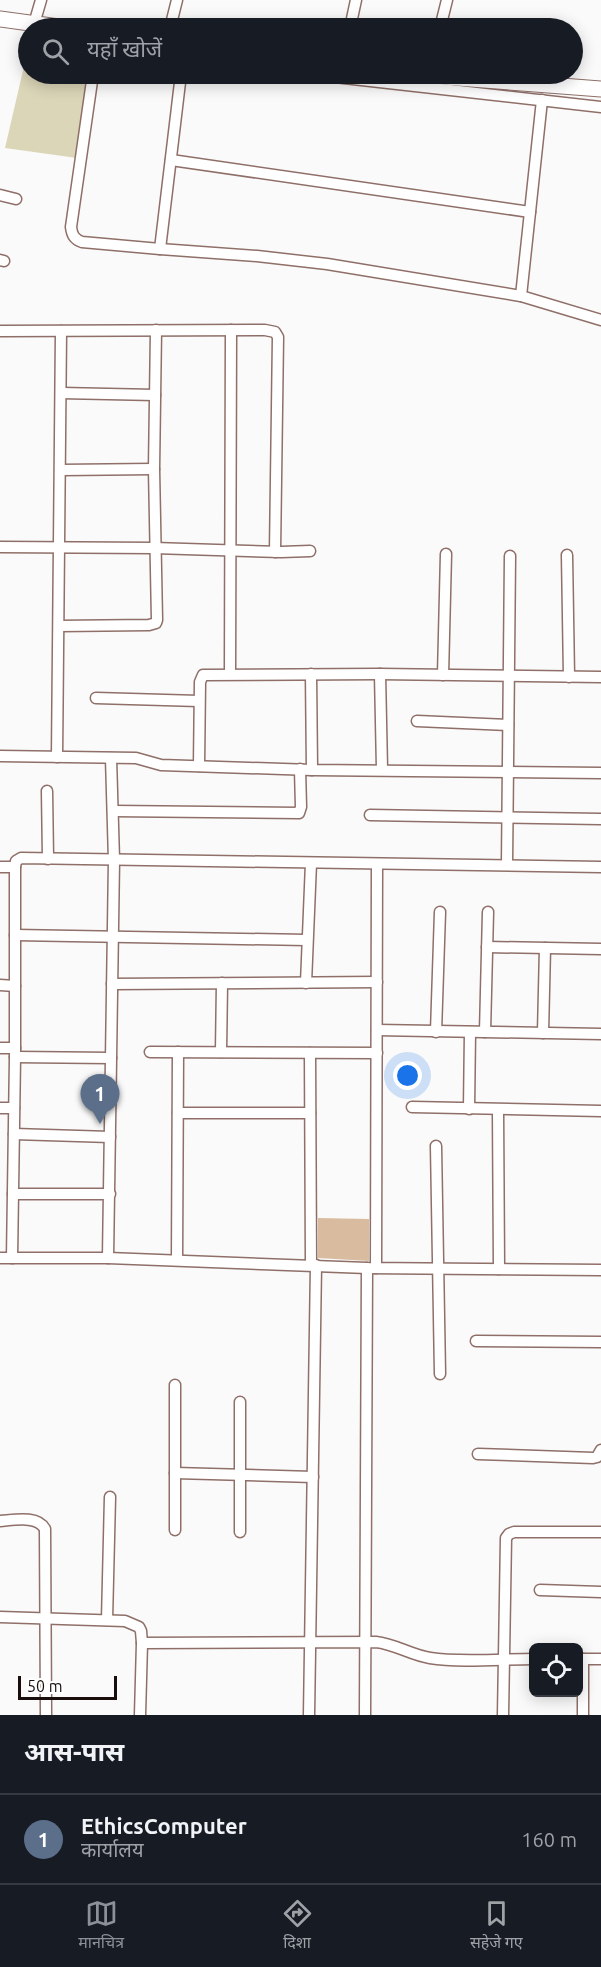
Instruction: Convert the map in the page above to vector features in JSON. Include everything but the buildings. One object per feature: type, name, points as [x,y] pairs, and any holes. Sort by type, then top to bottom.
[{"type":"main road","points":[[0,19],[18,22]]},
{"type":"main road","points":[[540,84],[601,89]]},
{"type":"street","points":[[36,18],[41,0]]},
{"type":"street","points":[[172,18],[177,0]]},
{"type":"street","points":[[352,18],[356,0]]},
{"type":"street","points":[[442,18],[447,0]]},
{"type":"street","points":[[92,84],[71,227],[72,234],[82,242],[327,264],[522,296],[601,320]]},
{"type":"street","points":[[160,249],[181,84]]},
{"type":"street","points":[[398,84],[601,107]]},
{"type":"street","points":[[522,296],[542,100]]},
{"type":"street","points":[[171,160],[530,212]]},
{"type":"street","points":[[0,195],[16,199]]},
{"type":"street","points":[[59,626],[156,623],[154,469],[156,330]]},
{"type":"street","points":[[230,674],[231,330]]},
{"type":"street","points":[[0,331],[271,330],[275,332],[278,337],[275,552]]},
{"type":"street","points":[[57,757],[61,331]]},
{"type":"street","points":[[61,393],[155,395]]},
{"type":"street","points":[[61,470],[154,469]]},
{"type":"street","points":[[0,547],[310,551]]},
{"type":"street","points":[[443,675],[446,554]]},
{"type":"street","points":[[567,555],[569,677]]},
{"type":"street","points":[[507,865],[510,556]]},
{"type":"street","points":[[311,674],[312,770]]},
{"type":"street","points":[[380,674],[382,769]]},
{"type":"street","points":[[199,766],[199,701],[200,682],[203,675],[380,674],[601,677]]},
{"type":"street","points":[[96,698],[199,701]]},
{"type":"street","points":[[417,721],[508,725]]},
{"type":"street","points":[[0,756],[136,758],[161,765],[312,770],[601,773]]},
{"type":"street","points":[[108,1258],[114,860],[111,758]]},
{"type":"street","points":[[113,811],[299,813],[301,807],[300,769]]},
{"type":"street","points":[[47,791],[48,859]]},
{"type":"street","points":[[370,815],[601,819]]},
{"type":"street","points":[[601,867],[18,859],[15,867],[13,1190],[6,1258],[108,1258],[371,1268],[601,1270]]},
{"type":"street","points":[[306,983],[311,863]]},
{"type":"street","points":[[365,1715],[371,1268],[377,1053],[377,864]]},
{"type":"street","points":[[0,867],[15,867]]},
{"type":"street","points":[[436,1032],[440,912]]},
{"type":"street","points":[[485,1032],[488,912]]},
{"type":"street","points":[[15,934],[307,940]]},
{"type":"street","points":[[487,947],[601,949]]},
{"type":"street","points":[[543,1033],[545,948]]},
{"type":"street","points":[[112,984],[377,982]]},
{"type":"street","points":[[221,1052],[222,983]]},
{"type":"street","points":[[0,985],[15,986]]},
{"type":"street","points":[[377,1030],[601,1034]]},
{"type":"street","points":[[469,1109],[470,1032]]},
{"type":"street","points":[[0,1048],[15,1052],[111,1058]]},
{"type":"street","points":[[150,1052],[377,1053]]},
{"type":"street","points":[[177,1260],[178,1052]]},
{"type":"street","points":[[309,1715],[314,1265],[310,1053]]},
{"type":"street","points":[[412,1107],[601,1111]]},
{"type":"street","points":[[0,1108],[14,1108]]},
{"type":"street","points":[[498,1110],[499,1269]]},
{"type":"street","points":[[178,1113],[310,1113]]},
{"type":"street","points":[[14,1134],[110,1137]]},
{"type":"street","points":[[436,1146],[440,1374]]},
{"type":"street","points":[[0,1185],[13,1190],[110,1194]]},
{"type":"street","points":[[476,1341],[601,1342]]},
{"type":"street","points":[[175,1385],[175,1530]]},
{"type":"street","points":[[240,1402],[240,1532]]},
{"type":"street","points":[[478,1454],[593,1458],[597,1457],[601,1450]]},
{"type":"street","points":[[175,1473],[313,1477]]},
{"type":"street","points":[[107,1620],[110,1497]]},
{"type":"street","points":[[0,1521],[34,1520],[44,1525],[45,1528],[46,1715]]},
{"type":"street","points":[[503,1715],[506,1538],[514,1532],[601,1532]]},
{"type":"street","points":[[540,1590],[601,1592]]},
{"type":"street","points":[[0,1617],[125,1621],[139,1627],[142,1642],[140,1715]]},
{"type":"street","points":[[142,1642],[385,1643],[432,1658],[529,1659]]},
{"type":"street","points":[[583,1659],[601,1659]]},
{"type":"street","points":[[582,1697],[583,1715]]},
{"type":"shaded area","points":[[20,84],[87,84],[77,158],[5,148]]},
{"type":"place","name":"EthicsComputer","points":[[100,1124]]}]
